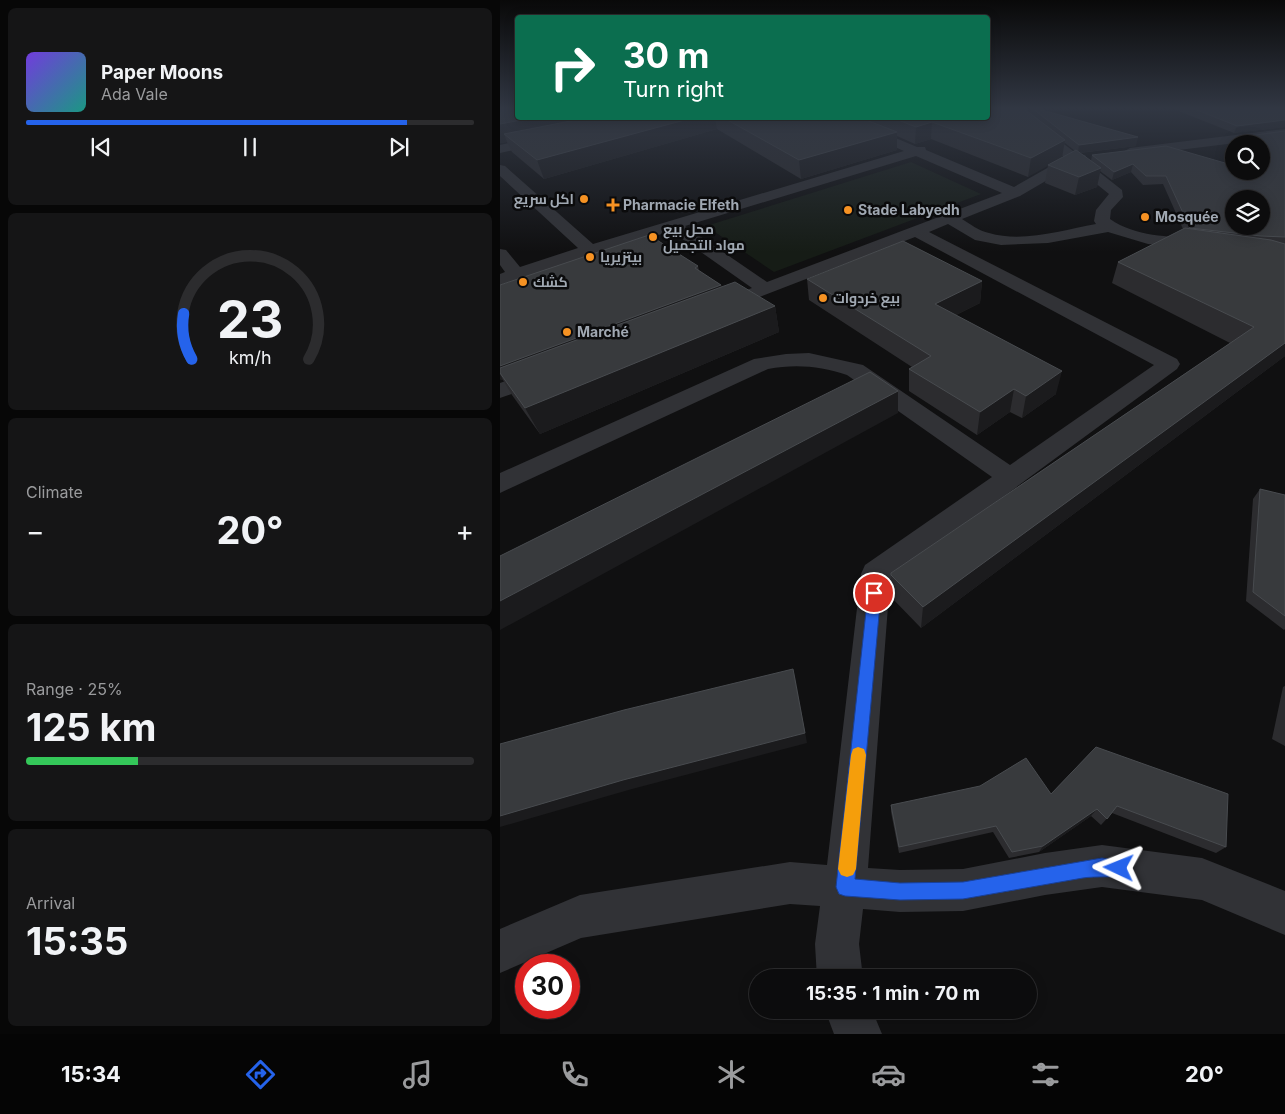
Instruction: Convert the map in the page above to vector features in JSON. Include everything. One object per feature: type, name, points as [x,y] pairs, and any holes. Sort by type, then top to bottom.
[{"type":"street","points":[[500,280],[590,250],[899,156]]},
{"type":"street","points":[[934,156],[1015,193]]},
{"type":"street","points":[[1070,156],[1117,193],[1114,200],[1104,207],[1102,213],[1102,221],[1109,227],[1142,237],[1215,246]]},
{"type":"street","points":[[702,313],[1015,193],[1074,159],[1091,156]]},
{"type":"street","points":[[500,169],[590,250]]},
{"type":"street","points":[[948,218],[984,237],[1002,240],[1023,240],[1109,227]]},
{"type":"street","points":[[673,225],[766,289]]},
{"type":"street","points":[[838,969],[838,932],[845,887],[876,574],[1169,364],[916,231]]},
{"type":"street","points":[[500,254],[517,274]]},
{"type":"street","points":[[500,484],[762,364],[782,359],[807,358],[833,362],[855,370],[1010,477]]},
{"type":"street","points":[[500,391],[555,370]]},
{"type":"street","points":[[500,951],[580,917],[790,883],[900,891],[963,890],[1045,874],[1102,866],[1202,879],[1285,913]]},
{"type":"street","points":[[852,1019],[858,1034]]},
{"type":"shaded area","name":"Stade Labyedh","points":[[911,162],[981,194],[774,272],[706,226]]},
{"type":"building","points":[[532,156],[551,156],[537,160]]},
{"type":"building","points":[[792,156],[812,156],[799,160]]},
{"type":"building","points":[[1064,156],[1085,156],[1101,168],[1079,177],[1048,165]]},
{"type":"building","points":[[1094,156],[1202,156],[1225,163],[1225,180],[1270,180],[1270,156],[1285,156],[1285,237],[1252,235],[1270,235],[1270,190],[1225,190],[1225,232],[1190,228],[1166,176],[1146,176],[1133,164],[1114,172]]},
{"type":"building","points":[[1185,228],[1271,240],[1285,244],[1285,343],[923,607],[891,573],[1254,327],[1118,262]]},
{"type":"building","name":"Marché","points":[[649,235],[698,266],[695,268],[721,285],[500,366],[500,285]]},
{"type":"building","points":[[903,241],[982,281],[935,304],[1062,371],[1026,396],[1014,389],[980,412],[909,369],[931,356],[807,279]]},
{"type":"building","points":[[735,282],[775,306],[525,408],[500,373],[500,368]]},
{"type":"building","points":[[870,372],[898,391],[500,601],[500,556]]},
{"type":"building","points":[[1260,489],[1285,495],[1285,616],[1253,592]]},
{"type":"building","points":[[793,669],[805,733],[623,780],[500,816],[500,744],[624,710]]},
{"type":"building","points":[[1096,747],[1228,794],[1226,847],[1117,806],[1107,819],[1097,809],[1043,846],[1012,852],[996,826],[899,847],[891,805],[980,786],[1026,758],[1051,794]]},
{"type":"slow traffic","points":[[847,869],[858,755]]},
{"type":"place","name":"اكل سريع","points":[[584,199]]},
{"type":"place","name":"Pharmacie Elfeth","points":[[613,205]]},
{"type":"place","name":"Stade Labyedh","points":[[848,210]]},
{"type":"place","name":"Mosquée","points":[[1145,217]]},
{"type":"place","name":"محل بيع مواد التجميل","points":[[653,237]]},
{"type":"place","name":"بيتزيريا","points":[[590,257]]},
{"type":"place","name":"كشك","points":[[523,282]]},
{"type":"place","name":"بيع خردوات","points":[[823,298]]},
{"type":"place","name":"Marché","points":[[567,332]]},
{"type":"route","points":[[874,593],[845,887],[900,891],[963,890],[1045,874],[1102,866],[1119,868]]}]
